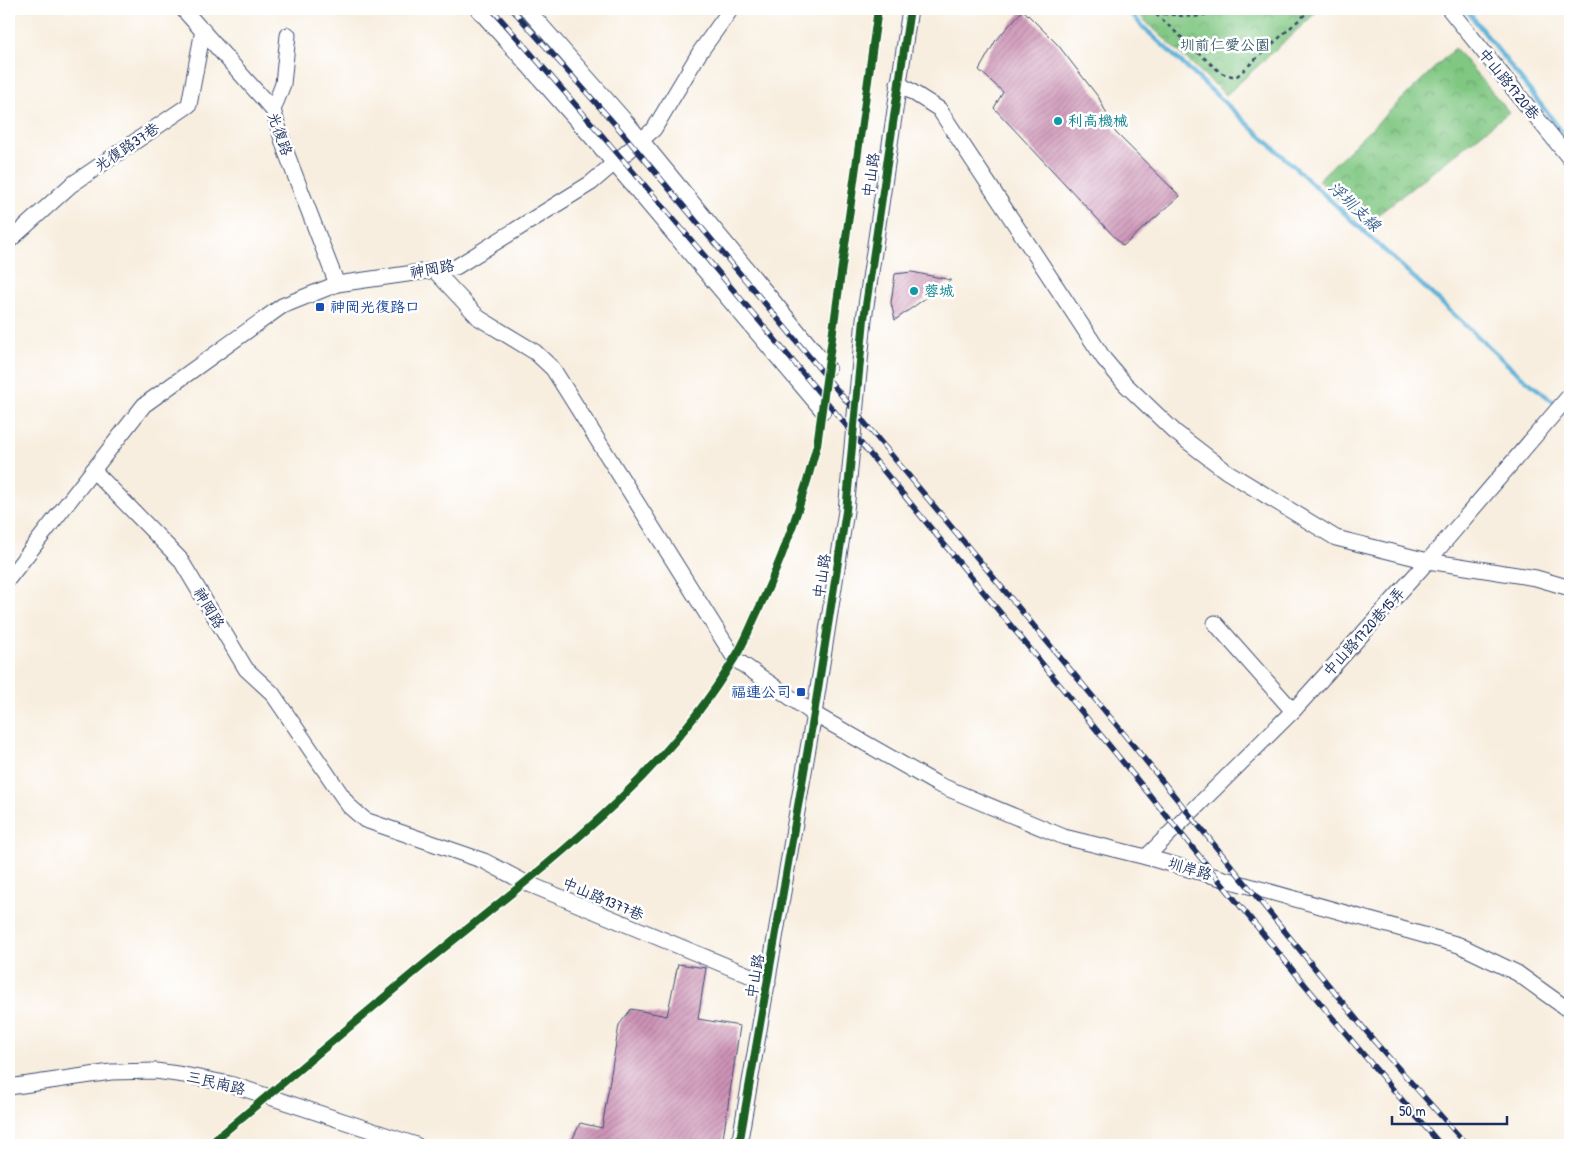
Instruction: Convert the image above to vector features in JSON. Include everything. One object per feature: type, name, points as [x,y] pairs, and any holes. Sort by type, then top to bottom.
[{"type":"street","name":"光復路","points":[[183,9],[272,110],[286,152],[337,284]]},
{"type":"street","points":[[478,9],[614,163],[823,410]]},
{"type":"street","points":[[527,9],[642,140],[828,368]]},
{"type":"street","name":"神岡路","points":[[9,578],[144,404],[282,306],[337,284],[456,267],[591,183],[654,129],[700,52],[731,9]]},
{"type":"street","name":"中山路","points":[[739,1145],[814,714],[846,511],[864,319],[910,9]]},
{"type":"street","name":"中山路1720巷","points":[[1449,9],[1570,159]]},
{"type":"street","name":"光復路37巷","points":[[9,241],[71,185],[189,105],[203,30]]},
{"type":"street","points":[[272,110],[283,84],[288,35]]},
{"type":"street","points":[[898,83],[939,109],[1104,359],[1125,384],[1175,432],[1226,471],[1336,538],[1428,561],[1536,578],[1570,588]]},
{"type":"street","name":"圳岸路","points":[[434,270],[479,318],[535,352],[553,369],[735,658],[814,714],[937,784],[1064,836],[1146,857],[1459,946],[1517,973],[1570,1011]]},
{"type":"street","name":"中山路1720巷15弄","points":[[1146,857],[1293,711],[1428,561],[1570,395]]},
{"type":"street","name":"神岡路","points":[[93,470],[180,560],[246,670],[272,694],[315,753]]},
{"type":"street","points":[[1215,624],[1293,711]]},
{"type":"street","name":"中山路1377巷","points":[[315,753],[350,806],[365,820],[484,861],[524,882],[768,983]]},
{"type":"street","name":"三民南路","points":[[9,1086],[111,1072],[156,1071],[184,1075],[230,1084],[416,1145]]},
{"type":"path","points":[[1150,9],[1221,73],[1236,78],[1311,9]]},
{"type":"path","points":[[1154,12],[1193,17],[1238,9]]},
{"type":"green space","name":"圳前仁愛公園","points":[[1135,9],[1320,9],[1226,95],[1144,20]]},
{"type":"green space","points":[[1455,48],[1509,112],[1366,224],[1318,180]]},
{"type":"building","name":"利高機械","points":[[1023,10],[1058,45],[1099,98],[1116,133],[1180,196],[1123,246],[994,108],[1003,92],[979,70],[996,40]]},
{"type":"building","name":"蓉城","points":[[912,272],[951,280],[895,320],[891,303],[895,274]]},
{"type":"building","points":[[678,964],[706,968],[698,1019],[740,1026],[722,1145],[570,1145],[580,1123],[602,1128],[619,1025],[631,1009],[667,1016]]},
{"type":"waterway","name":"浮圳支線","points":[[1128,9],[1142,26],[1516,372],[1570,415]]},
{"type":"waterway","points":[[1466,9],[1570,142]]},
{"type":"railway","points":[[492,9],[648,189],[801,371],[1355,1045],[1441,1145]]},
{"type":"railway","points":[[512,9],[620,130],[1119,728],[1375,1042],[1467,1145]]},
{"type":"cycle path","points":[[464,931],[380,1001],[571,844],[617,802],[660,758],[699,710],[746,638],[791,532],[817,445],[878,9]]},
{"type":"cycle path","points":[[739,1145],[814,714],[846,511],[864,319],[910,9]]},
{"type":"cycle path","points":[[209,1145],[385,997]]},
{"type":"place","name":"利高機械","points":[[1058,121]]},
{"type":"place","name":"蓉城","points":[[914,291]]},
{"type":"place","name":"神岡光復路口","points":[[320,307]]},
{"type":"place","name":"福連公司","points":[[801,692]]}]
